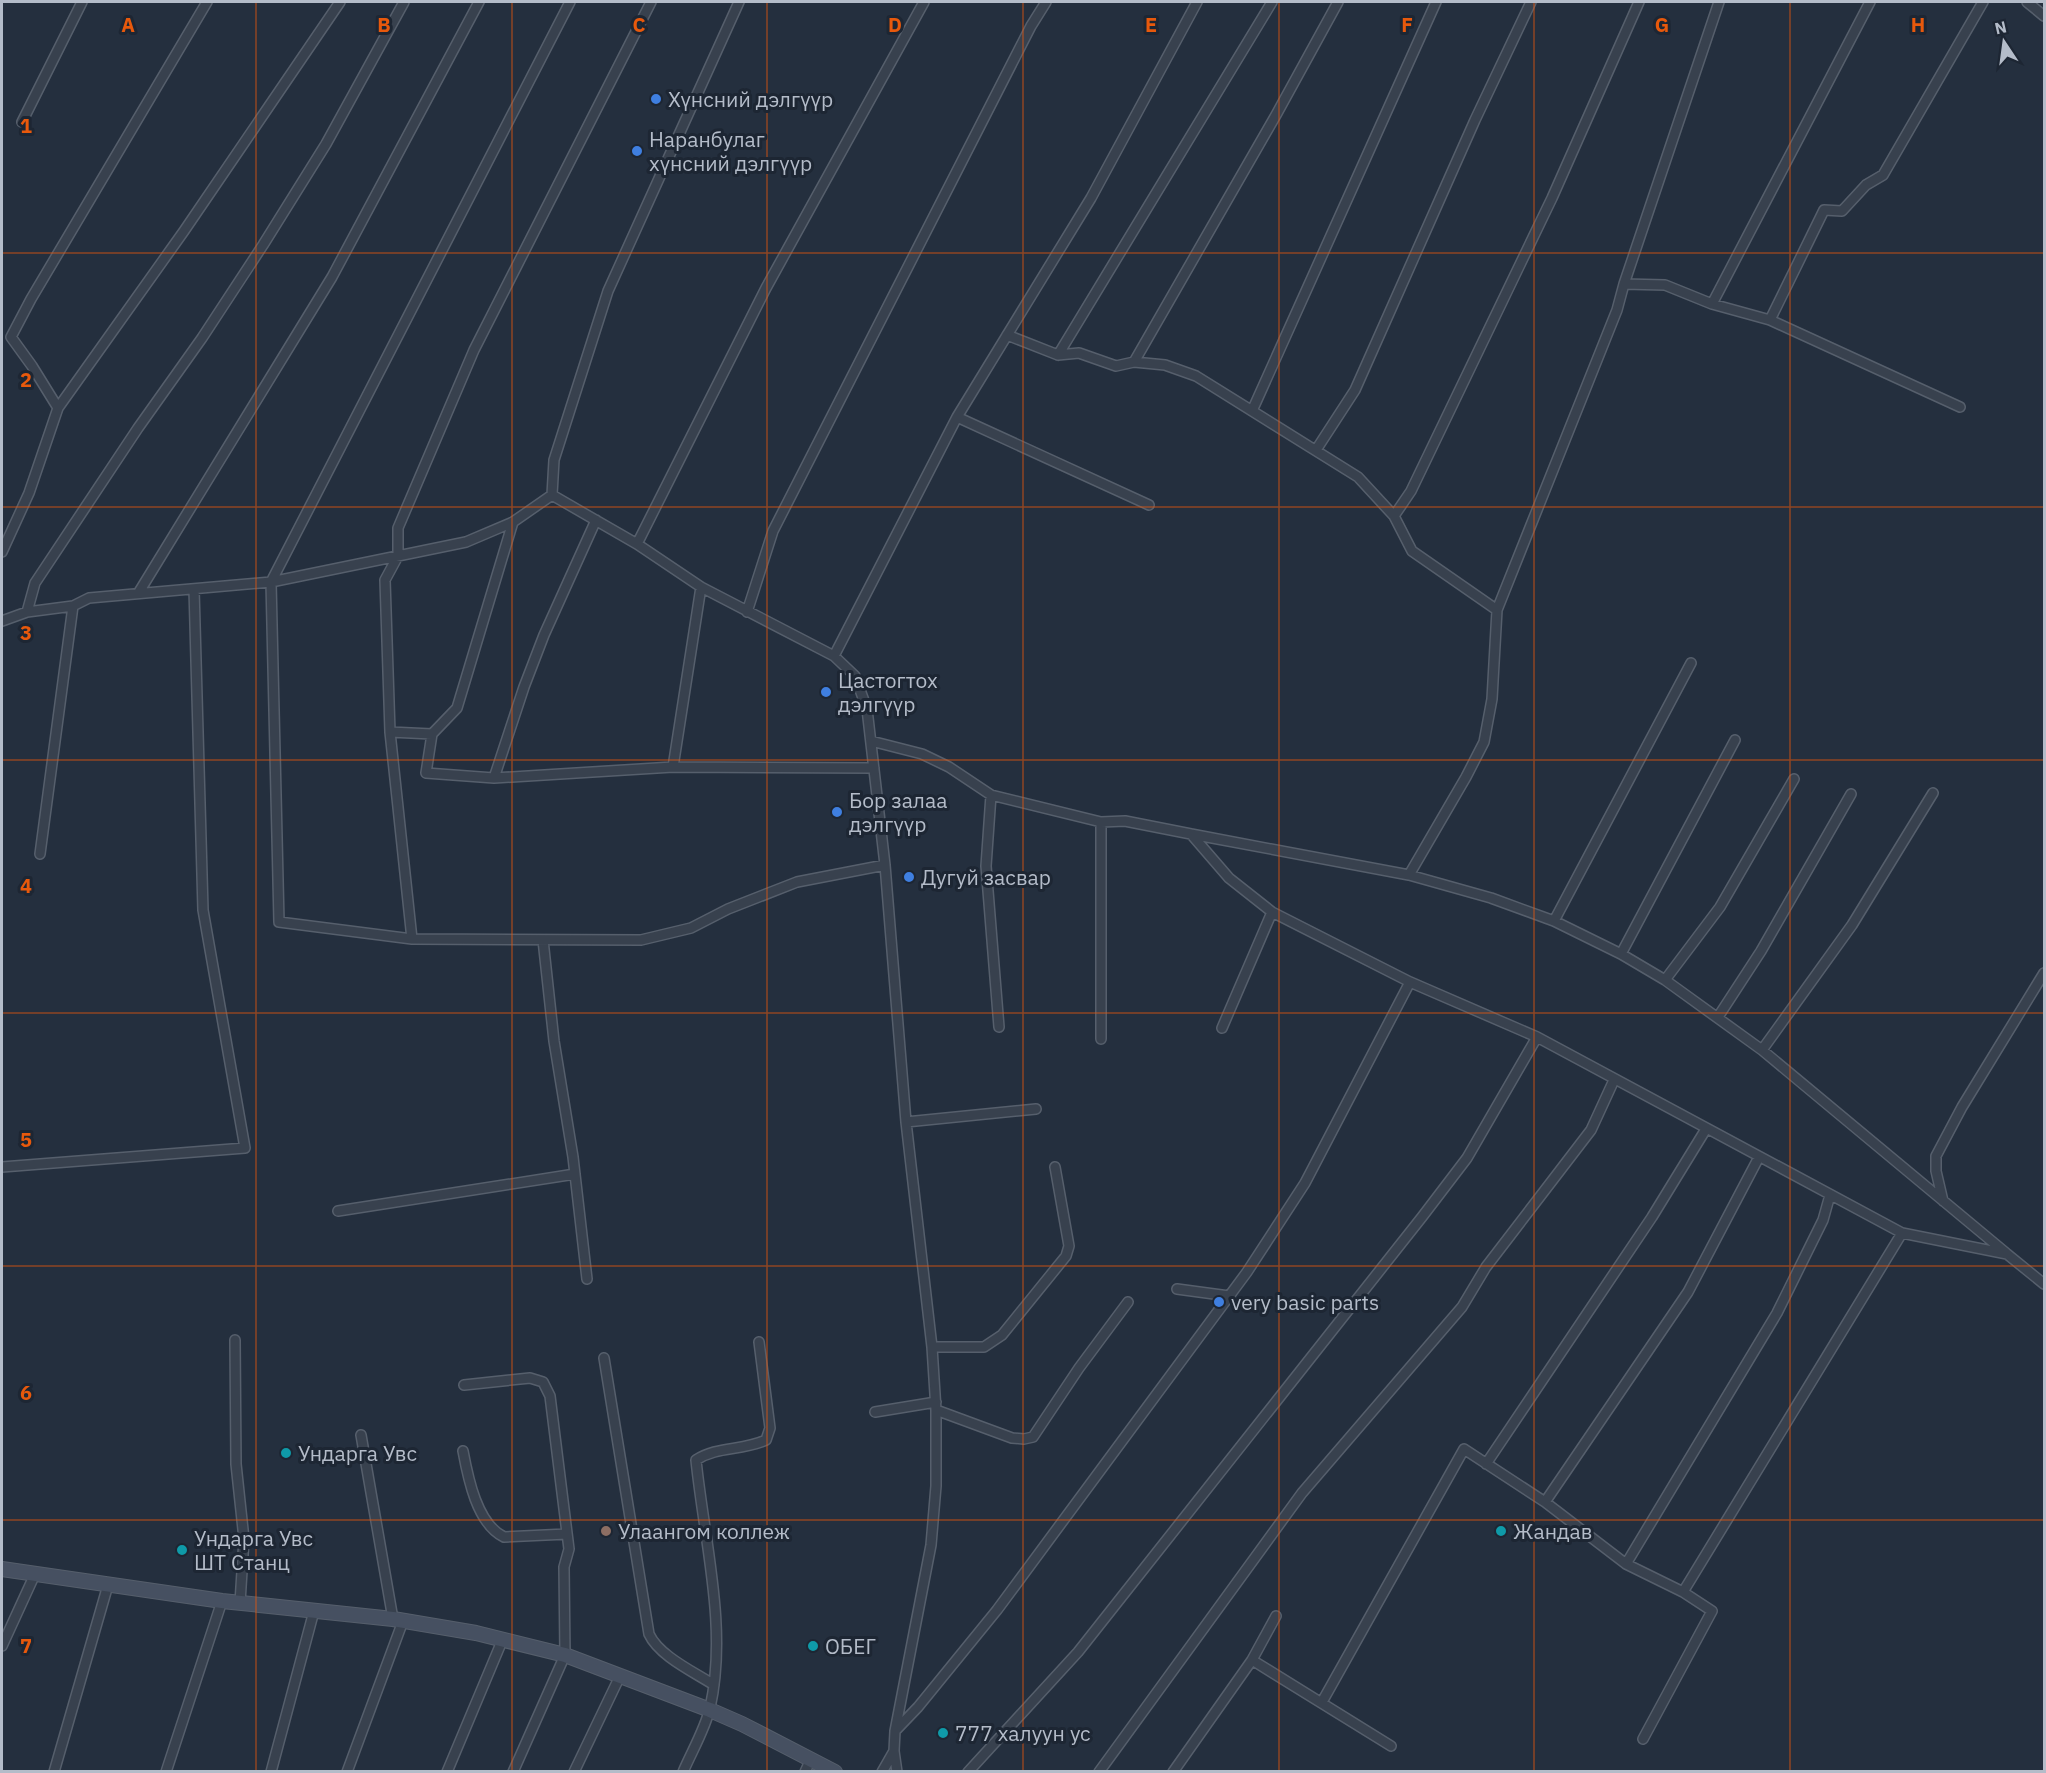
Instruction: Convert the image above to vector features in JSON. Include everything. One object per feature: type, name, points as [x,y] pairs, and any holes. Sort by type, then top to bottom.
[{"type":"street","points":[[21,122],[82,2]]},
{"type":"street","points":[[58,408],[12,337],[31,299],[207,2]]},
{"type":"street","points":[[2,552],[29,493],[58,408],[184,231],[340,2]]},
{"type":"street","points":[[27,612],[35,583],[138,428],[202,338],[320,154],[404,2]]},
{"type":"street","points":[[139,592],[333,278],[479,2]]},
{"type":"street","points":[[570,2],[271,582],[279,922],[412,939],[641,940],[692,928],[728,909],[797,882],[885,865]]},
{"type":"street","points":[[412,939],[390,732],[385,580],[398,556],[398,528],[474,350],[651,2]]},
{"type":"street","points":[[552,495],[554,460],[608,291],[739,2]]},
{"type":"street","points":[[637,544],[766,288],[924,2]]},
{"type":"street","points":[[747,612],[772,531],[1031,26],[1046,2]]},
{"type":"street","points":[[834,656],[957,417],[1091,198],[1197,2]]},
{"type":"street","points":[[1058,355],[1272,2]]},
{"type":"street","points":[[1134,362],[1270,126],[1338,2]]},
{"type":"street","points":[[1252,411],[1436,2]]},
{"type":"street","points":[[1316,450],[1355,390],[1475,120],[1531,2]]},
{"type":"street","points":[[1394,516],[1410,491],[1552,198],[1639,2]]},
{"type":"street","points":[[1409,875],[1484,742],[1492,699],[1497,610],[1617,310],[1719,2]]},
{"type":"street","points":[[1712,304],[1870,2]]},
{"type":"street","points":[[1770,320],[1824,210],[1842,211],[1866,185],[1883,175],[1983,2]]},
{"type":"street","points":[[2027,2],[2044,16]]},
{"type":"street","points":[[1624,284],[1665,285],[1712,304],[1770,320],[1960,407]]},
{"type":"street","points":[[1007,335],[1058,355],[1079,353],[1116,366],[1134,362],[1165,365],[1196,376],[1358,477],[1394,516],[1412,551],[1497,610]]},
{"type":"street","points":[[957,417],[1149,505]]},
{"type":"street","points":[[2,621],[27,612],[73,606],[89,598],[271,582],[466,542],[513,522],[552,495]]},
{"type":"street","points":[[552,495],[637,544],[701,587],[834,656],[855,676],[867,709],[885,865],[906,1122],[932,1347],[936,1406],[936,1486],[931,1545],[895,1731],[894,1751],[897,1772]]},
{"type":"street","points":[[494,778],[544,635],[596,520]]},
{"type":"street","points":[[513,522],[457,708],[432,734],[426,773],[494,778],[673,767],[874,768]]},
{"type":"street","points":[[673,767],[701,587]]},
{"type":"street","points":[[2,1167],[245,1148],[203,910],[194,589]]},
{"type":"street","points":[[40,854],[73,606]]},
{"type":"street","points":[[1554,921],[1691,663]]},
{"type":"street","points":[[390,732],[432,734]]},
{"type":"street","points":[[1621,954],[1735,740]]},
{"type":"street","points":[[871,741],[922,754],[949,767],[991,795],[1101,822],[1125,821],[1409,875],[1491,898],[1554,921],[1621,954],[1665,980],[1718,1017],[1762,1050],[2044,1284]]},
{"type":"street","points":[[1665,980],[1720,907],[1794,779]]},
{"type":"street","points":[[1762,1050],[1852,925],[1933,793]]},
{"type":"street","points":[[1718,1017],[1761,951],[1851,794]]},
{"type":"street","points":[[991,795],[986,866],[999,1027]]},
{"type":"street","points":[[1101,822],[1101,1038]]},
{"type":"street","points":[[1191,834],[1229,878],[1272,912],[1410,982],[1537,1037],[1902,1233],[2007,1254]]},
{"type":"street","points":[[1222,1028],[1272,912]]},
{"type":"street","points":[[543,939],[554,1041],[575,1174],[587,1279]]},
{"type":"street","points":[[1942,1201],[1936,1171],[1936,1156],[1962,1107],[2044,973]]},
{"type":"street","points":[[895,1731],[918,1707],[997,1610],[1247,1272],[1305,1183],[1410,982]]},
{"type":"street","points":[[968,1772],[1078,1652],[1422,1217],[1467,1158],[1537,1037]]},
{"type":"street","points":[[1099,1772],[1302,1493],[1462,1307],[1486,1268],[1591,1130],[1614,1080]]},
{"type":"street","points":[[906,1122],[1036,1109]]},
{"type":"street","points":[[1486,1464],[1652,1217],[1706,1129]]},
{"type":"street","points":[[1545,1502],[1688,1292],[1759,1157]]},
{"type":"street","points":[[932,1347],[984,1347],[1002,1335],[1066,1257],[1069,1246],[1055,1167]]},
{"type":"street","points":[[338,1211],[575,1174]]},
{"type":"street","points":[[1626,1564],[1777,1313],[1823,1221],[1830,1195]]},
{"type":"street","points":[[1683,1592],[1902,1233]]},
{"type":"street","points":[[1177,1289],[1229,1296]]},
{"type":"street","points":[[875,1412],[936,1406],[1012,1438],[1033,1437],[1079,1368],[1128,1302]]},
{"type":"street","points":[[235,1340],[236,1464],[244,1539],[240,1603]]},
{"type":"street","points":[[683,1772],[710,1710],[717,1665],[717,1621],[696,1460],[707,1453],[752,1446],[766,1440],[770,1428],[759,1342]]},
{"type":"street","points":[[604,1358],[649,1634],[660,1650],[714,1685]]},
{"type":"street","points":[[464,1385],[530,1377],[543,1382],[550,1396],[569,1549],[564,1567],[565,1655],[513,1772]]},
{"type":"street","points":[[347,1772],[398,1620],[361,1435]]},
{"type":"street","points":[[1322,1702],[1464,1449],[1545,1502],[1626,1564],[1683,1592],[1712,1611],[1643,1739]]},
{"type":"street","points":[[463,1451],[468,1481],[478,1507],[496,1533],[504,1537],[567,1534]]},
{"type":"street","points":[[2,1569],[222,1601],[398,1620],[476,1634],[565,1655],[710,1710],[742,1724],[808,1765],[835,1772]]},
{"type":"street","points":[[2,1646],[35,1574]]},
{"type":"street","points":[[54,1772],[108,1586]]},
{"type":"street","points":[[166,1772],[222,1601]]},
{"type":"street","points":[[271,1772],[315,1611]]},
{"type":"street","points":[[1173,1772],[1252,1660],[1276,1616]]},
{"type":"street","points":[[447,1772],[502,1641]]},
{"type":"street","points":[[1252,1660],[1391,1746]]},
{"type":"street","points":[[574,1772],[620,1676]]},
{"type":"street","points":[[882,1772],[894,1751]]},
{"type":"place","name":"Хүнсний дэлгүүр","points":[[656,99]]},
{"type":"place","name":"Наранбулаг хүнсний дэлгүүр","points":[[637,151]]},
{"type":"place","name":"Цастогтох дэлгүүр","points":[[826,692]]},
{"type":"place","name":"Бор залаа дэлгүүр","points":[[837,812]]},
{"type":"place","name":"Дугуй засвар","points":[[909,877]]},
{"type":"place","name":"very basic parts","points":[[1219,1302]]},
{"type":"place","name":"Ундарга Увс","points":[[286,1453]]},
{"type":"place","name":"Улаангом коллеж","points":[[606,1531]]},
{"type":"place","name":"Жандав","points":[[1501,1531]]},
{"type":"place","name":"Ундарга Увс ШТ Станц","points":[[182,1550]]},
{"type":"place","name":"ОБЕГ","points":[[813,1646]]},
{"type":"place","name":"777 халуун ус","points":[[943,1733]]}]
